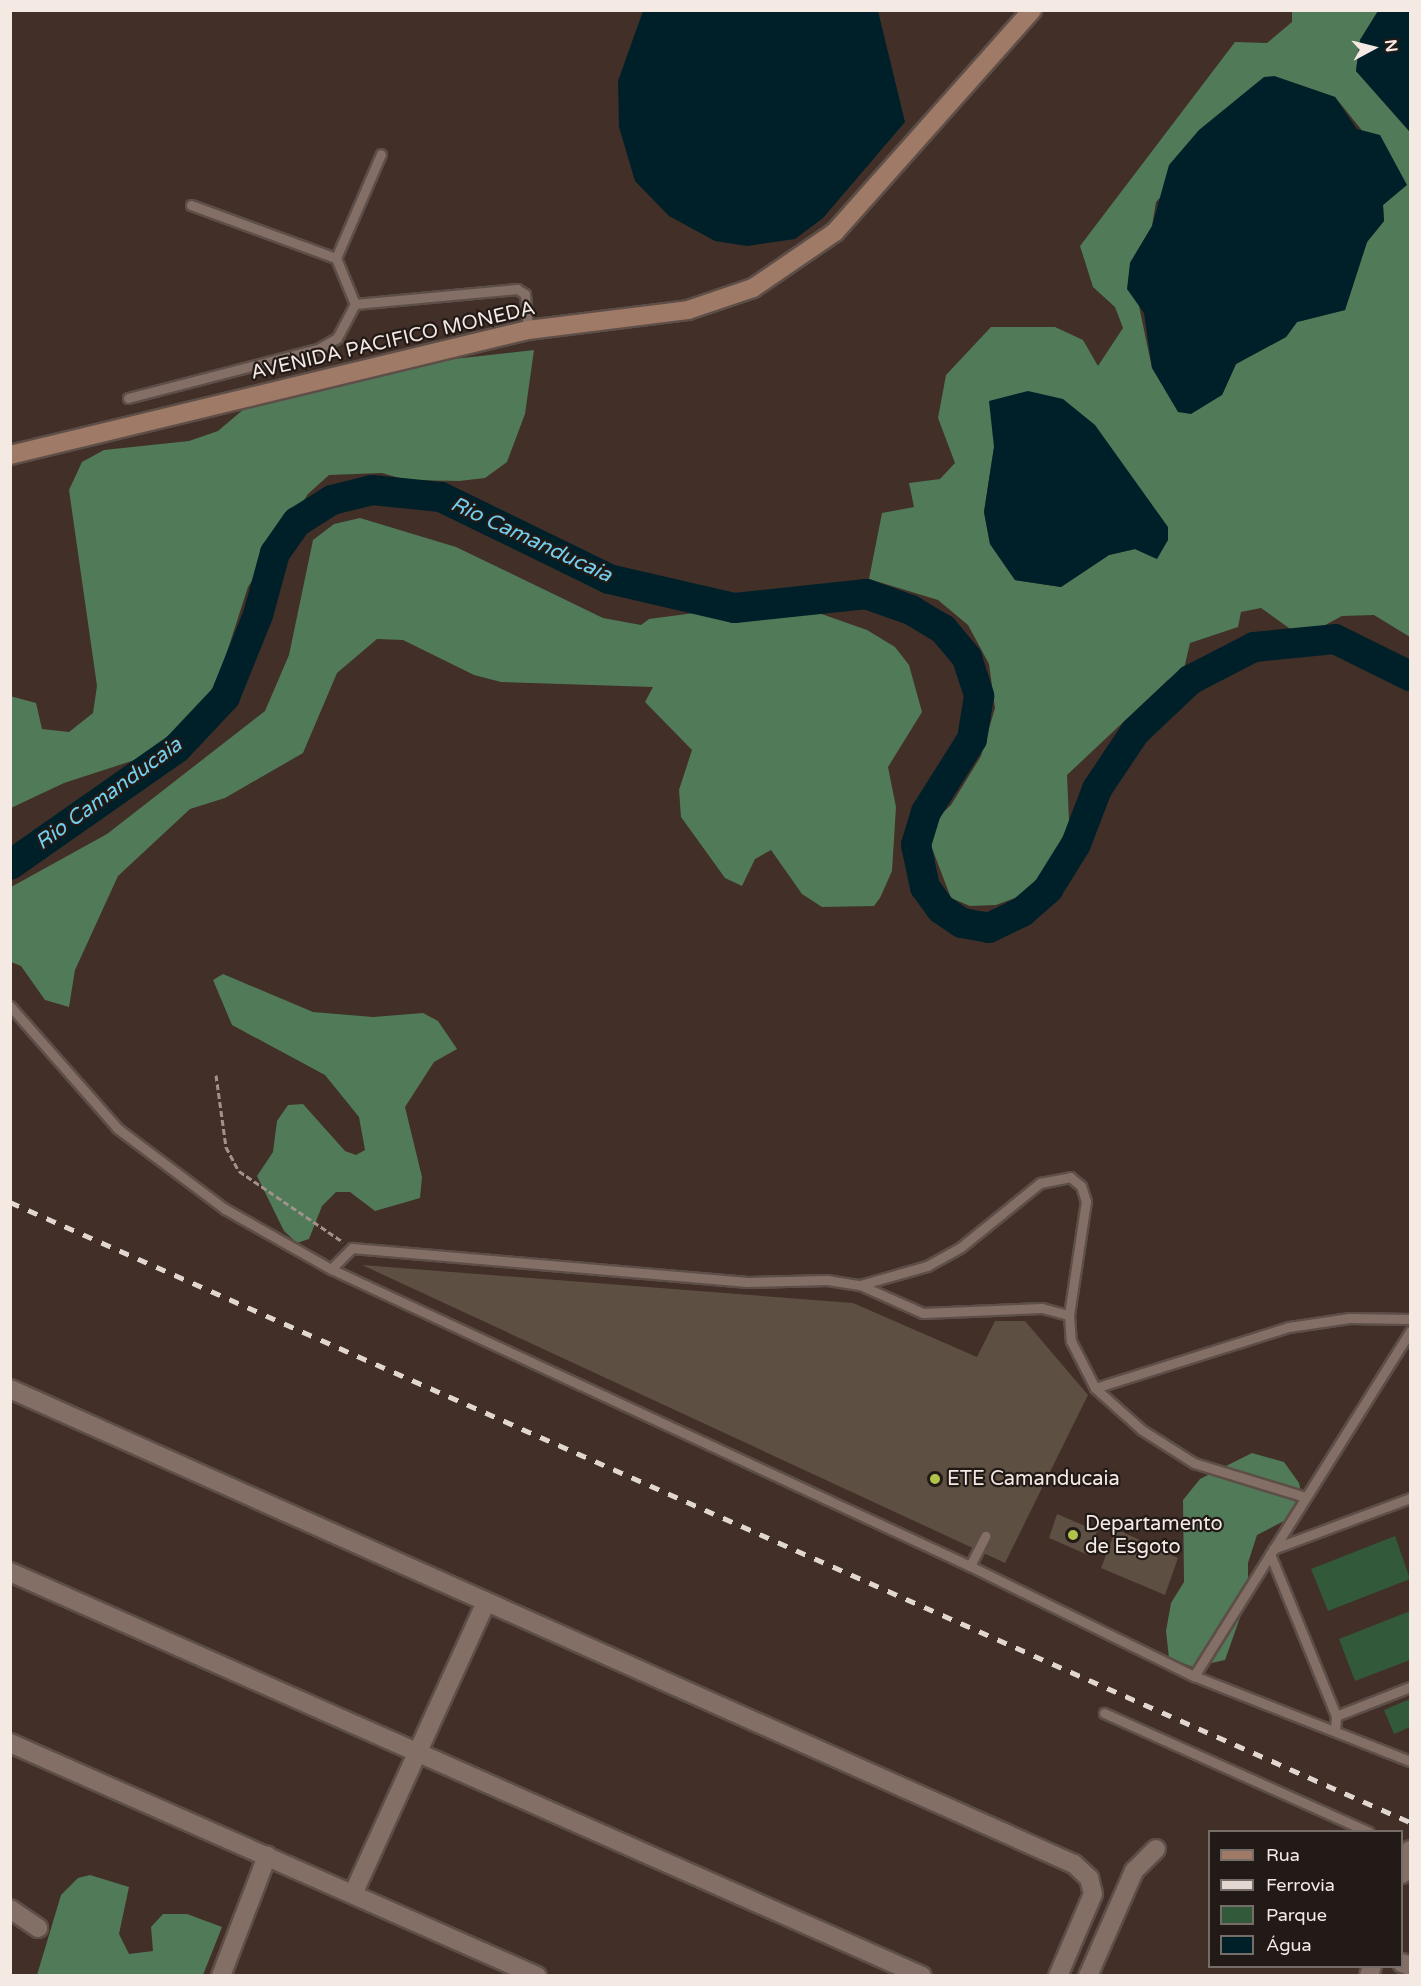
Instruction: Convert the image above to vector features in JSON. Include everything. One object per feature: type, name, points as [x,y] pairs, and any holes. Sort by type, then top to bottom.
[{"type":"street","name":"AVENIDA PACIFICO MONEDA","points":[[10,455],[528,330],[688,310],[780,274],[835,232],[1032,10]]},
{"type":"street","points":[[10,1389],[485,1604],[1074,1864],[1089,1878],[1093,1894],[1058,1976]]},
{"type":"street","points":[[10,1572],[419,1749],[922,1976]]},
{"type":"street","points":[[353,1894],[485,1604]]},
{"type":"street","points":[[10,1743],[537,1976]]},
{"type":"street","points":[[1088,1976],[1134,1871],[1156,1849]]},
{"type":"street","points":[[1403,1866],[1407,1849]]},
{"type":"street","points":[[221,1976],[267,1856]]},
{"type":"street","points":[[10,1909],[38,1928]]},
{"type":"lane","points":[[355,304],[336,258],[381,154]]},
{"type":"lane","points":[[191,205],[336,258]]},
{"type":"lane","points":[[355,304],[517,289],[525,294],[528,330]]},
{"type":"lane","points":[[128,398],[318,349],[337,338],[355,304]]},
{"type":"lane","points":[[10,1006],[117,1128],[225,1209],[331,1269],[970,1566],[1194,1676],[1410,1761]]},
{"type":"lane","points":[[331,1269],[352,1248],[748,1282],[860,1285],[927,1266],[961,1246],[1040,1183],[1070,1177],[1081,1186],[1086,1200],[1069,1315],[1079,1366],[1095,1388],[1142,1430],[1194,1462],[1305,1497]]},
{"type":"lane","points":[[860,1285],[923,1313],[1042,1308],[1069,1315]]},
{"type":"lane","points":[[1095,1388],[1299,1325],[1348,1318],[1410,1319]]},
{"type":"lane","points":[[1194,1676],[1410,1331]]},
{"type":"lane","points":[[1271,1551],[1410,1498]]},
{"type":"lane","points":[[970,1566],[985,1536]]},
{"type":"lane","points":[[1271,1551],[1336,1716],[1335,1731]]},
{"type":"lane","points":[[1336,1716],[1410,1687]]},
{"type":"lane","points":[[1104,1713],[1365,1830]]},
{"type":"path","points":[[216,1075],[226,1147],[239,1171],[352,1248]]},
{"type":"green space","points":[[1292,11],[1378,11],[1360,40],[1356,71],[1410,132],[1410,637],[1374,615],[1342,616],[1314,631],[1296,633],[1261,608],[1241,612],[1238,627],[1190,643],[1183,673],[1168,680],[1067,775],[1070,843],[1055,866],[1031,892],[996,905],[970,906],[951,898],[930,843],[934,821],[951,805],[981,756],[995,708],[989,664],[968,625],[938,600],[869,579],[882,513],[914,507],[909,483],[940,479],[955,463],[938,418],[946,375],[991,327],[1055,327],[1083,340],[1098,366],[1123,328],[1115,307],[1093,287],[1080,246],[1235,42],[1267,43],[1292,22]],"holes":[[[1274,76],[1335,97],[1406,185],[1383,205],[1384,221],[1367,242],[1345,310],[1297,322],[1286,337],[1236,364],[1222,395],[1152,368],[1130,263],[1152,226],[1156,202]],[[994,447],[1157,559],[1135,549],[1109,555],[1061,587],[1015,580],[990,544],[984,512]]]},
{"type":"green space","points":[[534,350],[525,414],[507,462],[485,478],[459,481],[406,480],[382,473],[329,475],[308,494],[248,587],[216,686],[202,708],[166,745],[144,757],[64,783],[11,808],[10,696],[36,703],[42,729],[69,732],[93,713],[97,686],[69,490],[82,462],[104,450],[189,441],[218,431],[258,397],[390,366]]},
{"type":"green space","points":[[360,518],[456,547],[603,618],[641,625],[649,619],[732,608],[816,612],[867,630],[895,647],[909,665],[922,712],[888,767],[896,807],[892,871],[880,898],[874,906],[822,907],[802,894],[771,850],[755,859],[742,886],[725,878],[681,817],[679,790],[692,750],[645,702],[653,687],[501,682],[474,675],[403,640],[377,639],[337,673],[303,753],[225,798],[190,809],[118,876],[75,970],[69,1007],[45,1000],[21,966],[11,962],[11,887],[107,834],[265,711],[289,655],[313,540],[334,524]]},
{"type":"green space","points":[[223,974],[313,1012],[373,1017],[423,1013],[438,1021],[457,1049],[434,1062],[405,1107],[422,1177],[420,1198],[375,1211],[350,1192],[336,1192],[322,1206],[309,1239],[297,1243],[284,1231],[257,1176],[273,1152],[277,1121],[288,1105],[303,1104],[345,1151],[356,1155],[365,1150],[359,1117],[325,1075],[232,1025],[213,980]]},
{"type":"green space","points":[[1252,1453],[1284,1462],[1299,1483],[1305,1510],[1257,1535],[1248,1563],[1248,1595],[1225,1660],[1193,1667],[1169,1658],[1166,1631],[1171,1603],[1184,1582],[1183,1500],[1200,1479]]},
{"type":"green space","points":[[1395,1536],[1410,1579],[1328,1611],[1311,1569]]},
{"type":"green space","points":[[1410,1611],[1410,1660],[1355,1681],[1339,1639]]},
{"type":"green space","points":[[1410,1699],[1410,1727],[1394,1734],[1384,1710]]},
{"type":"green space","points":[[90,1875],[129,1887],[119,1934],[129,1954],[153,1951],[151,1927],[163,1914],[187,1914],[222,1927],[203,1975],[37,1975],[61,1895],[78,1878]]},
{"type":"water","points":[[643,11],[878,11],[905,122],[823,218],[795,239],[747,246],[715,241],[669,216],[635,181],[619,127],[618,81]]},
{"type":"water","points":[[1378,11],[1410,11],[1410,132],[1356,71],[1360,40]]},
{"type":"water","points":[[1274,76],[1335,97],[1357,129],[1380,135],[1407,185],[1383,205],[1384,221],[1367,242],[1345,310],[1297,322],[1286,337],[1236,364],[1222,395],[1191,414],[1178,412],[1152,368],[1144,313],[1127,289],[1130,263],[1152,226],[1169,165],[1199,130],[1264,77]]},
{"type":"water","points":[[1028,391],[1063,399],[1095,425],[1168,527],[1168,540],[1157,559],[1135,549],[1109,555],[1061,587],[1015,580],[990,544],[984,512],[994,447],[989,401]]},
{"type":"building","name":"ETE Camanducaia","points":[[362,1265],[853,1303],[977,1357],[995,1321],[1025,1321],[1088,1395],[1005,1563]]},
{"type":"building","name":"Departamento de Esgoto","points":[[1057,1514],[1097,1531],[1088,1555],[1049,1538]]},
{"type":"building","points":[[1116,1529],[1178,1558],[1165,1595],[1101,1568]]},
{"type":"waterway","name":"Rio Camanducaia","points":[[10,865],[177,748],[225,697],[258,615],[275,553],[297,522],[332,500],[372,490],[441,497],[609,579],[735,608],[866,594],[911,610],[943,629],[967,658],[979,696],[972,739],[926,812],[916,845],[925,887],[941,909],[962,923],[989,928],[1022,912],[1048,889],[1076,844],[1097,789],[1135,732],[1190,680],[1254,647],[1335,639],[1410,676]]},
{"type":"railway","points":[[10,1202],[1410,1822]]},
{"type":"place","name":"ETE Camanducaia","points":[[935,1479]]},
{"type":"place","name":"Departamento de Esgoto","points":[[1073,1535]]}]
